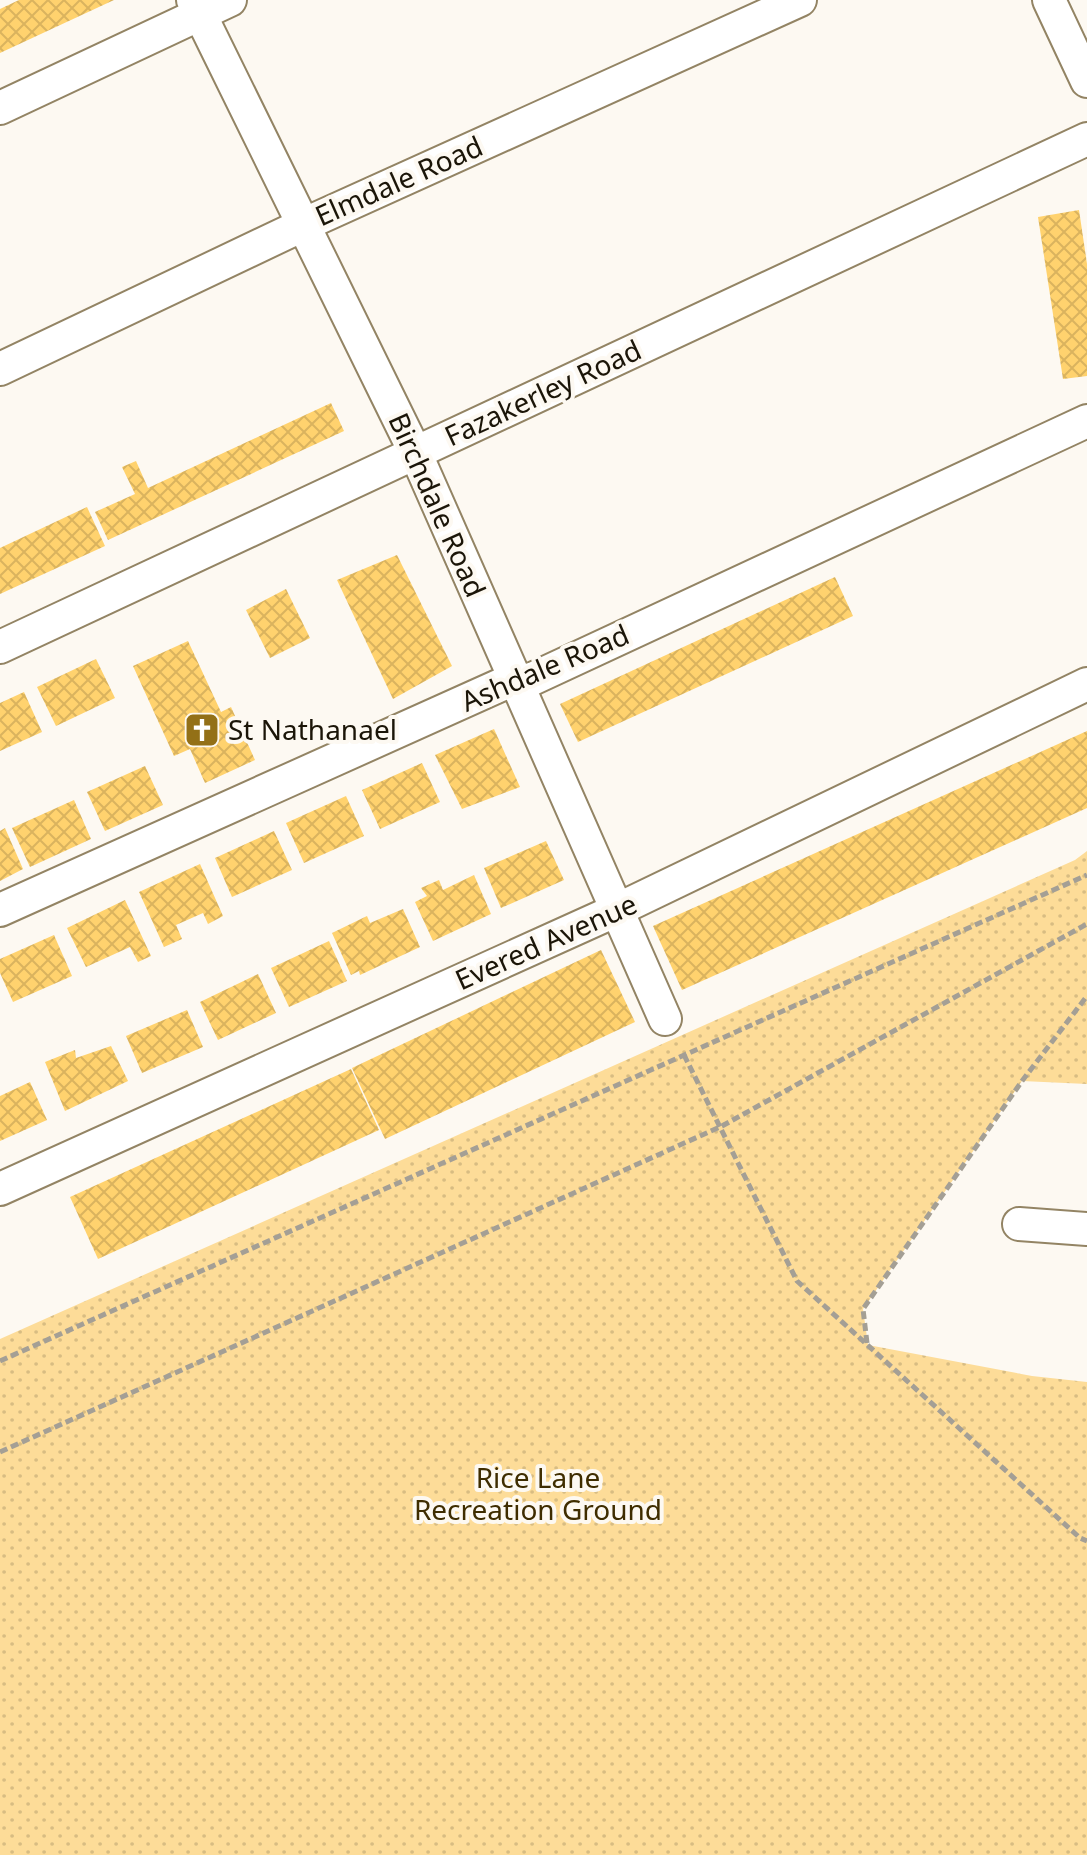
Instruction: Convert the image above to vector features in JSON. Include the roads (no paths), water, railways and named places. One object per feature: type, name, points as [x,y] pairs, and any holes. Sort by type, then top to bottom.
[{"type":"street","points":[[0,108],[197,7],[230,0]]},
{"type":"street","name":"Elmdale Road","points":[[0,369],[305,224],[800,0]]},
{"type":"street","points":[[1049,0],[1087,81]]},
{"type":"street","name":"Birchdale Road","points":[[197,7],[415,452],[665,1019]]},
{"type":"street","name":"Fazakerley Road","points":[[0,647],[1087,139]]},
{"type":"street","name":"Ashdale Road","points":[[0,910],[514,679],[530,680],[1087,421]]},
{"type":"street","name":"Evered Avenue","points":[[0,1189],[617,910],[1087,684]]},
{"type":"street","points":[[1019,1224],[1087,1229]]},
{"type":"place","name":"St Nathanael","points":[[202,730]]},
{"type":"park label","name":"Rice Lane Recreation Ground","points":[[538,1494]]}]
